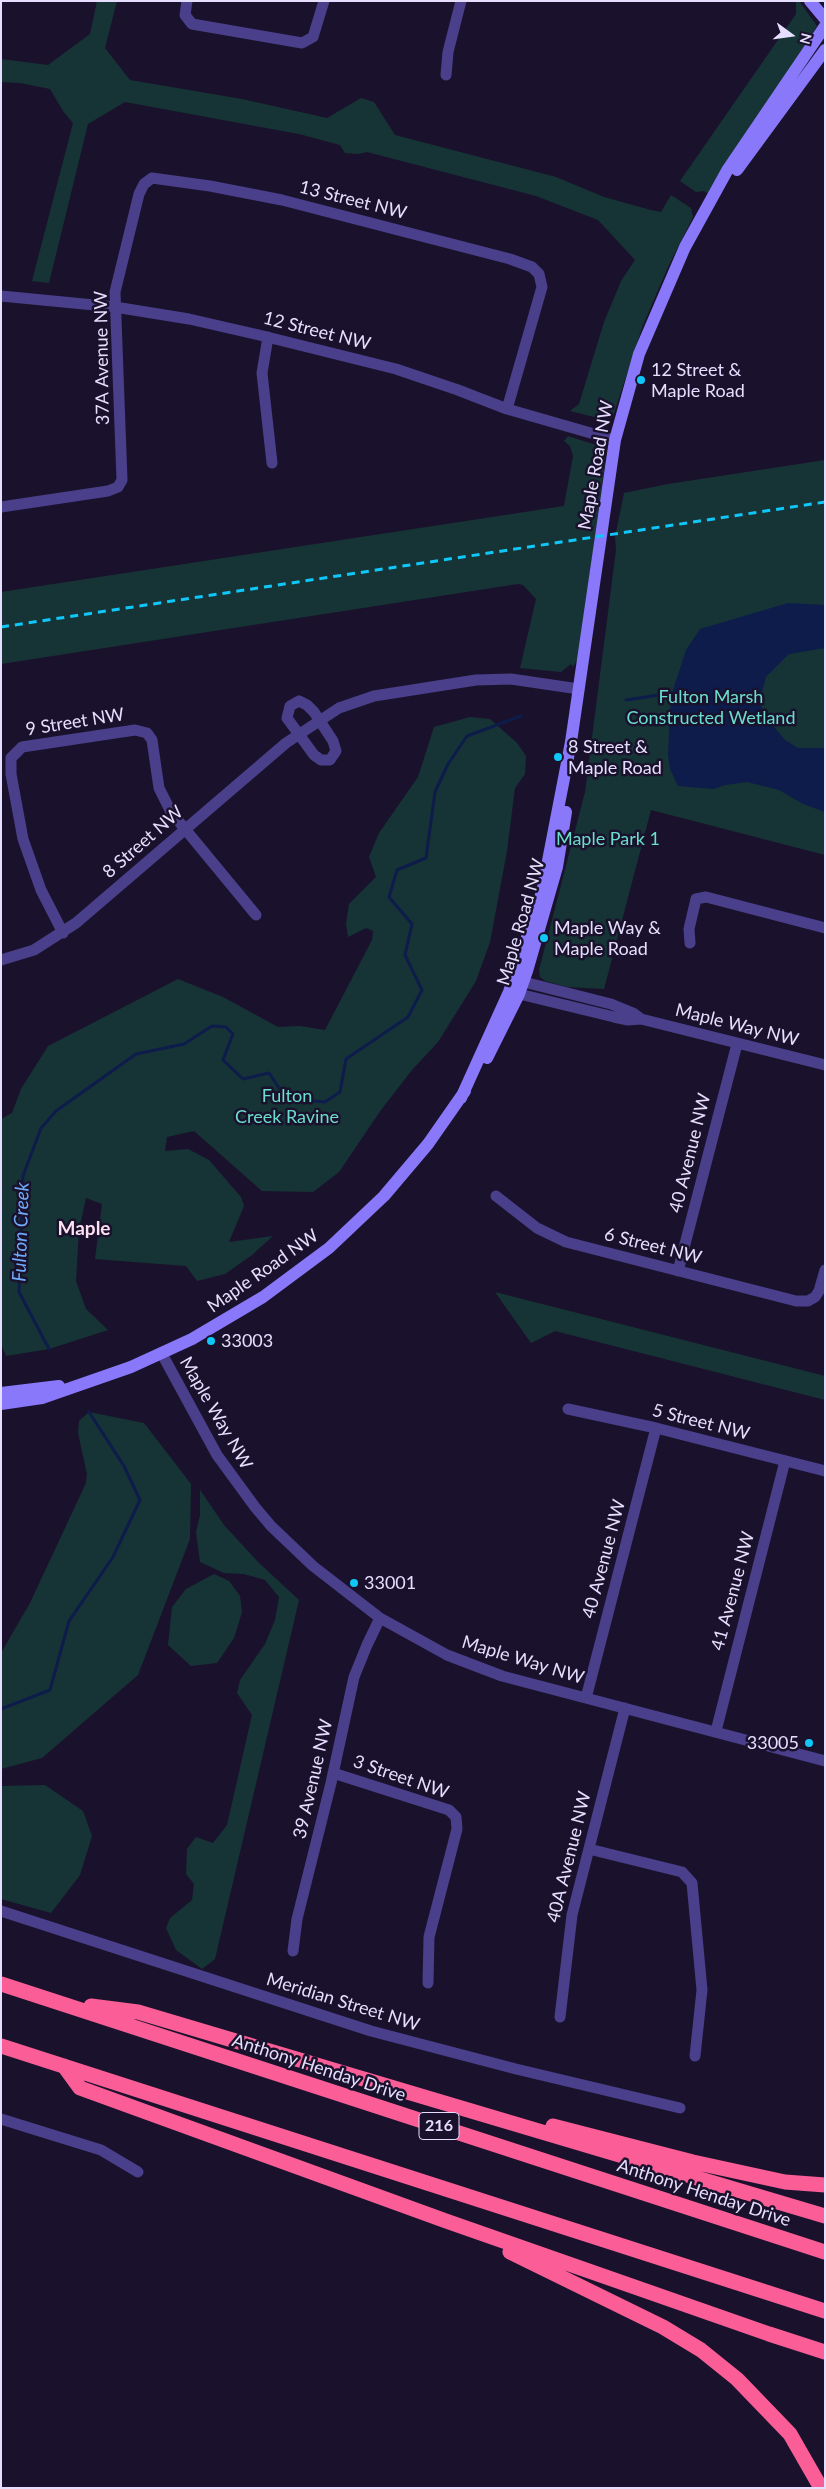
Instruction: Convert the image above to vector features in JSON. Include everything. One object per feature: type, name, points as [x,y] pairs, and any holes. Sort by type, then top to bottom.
[{"type":"highway","name":"Anthony Henday Drive","points":[[1,1984],[825,2252]]},
{"type":"highway","points":[[52,2001],[138,2012],[825,2216]]},
{"type":"highway","points":[[1,2046],[825,2311]]},
{"type":"highway","points":[[64,2066],[80,2088],[446,2221],[825,2352]]},
{"type":"highway","points":[[426,2099],[485,2108],[693,2162],[786,2182],[825,2186]]},
{"type":"highway","points":[[446,2221],[663,2326],[701,2350],[737,2379],[784,2428],[821,2488]]},
{"type":"street","points":[[187,1],[185,11],[187,18],[196,26],[296,42],[310,40],[316,30],[324,1]]},
{"type":"street","points":[[446,75],[448,52],[461,1]]},
{"type":"street","points":[[810,1],[825,19]]},
{"type":"street","name":"Maple Road NW","points":[[1,1404],[42,1398],[162,1354],[262,1297],[329,1248],[384,1196],[428,1144],[461,1098],[517,987],[542,892],[571,742],[615,440],[639,354],[668,283],[706,210],[751,134],[825,26]]},
{"type":"street","name":"Maple Road NW","points":[[706,210],[784,109],[825,50]]},
{"type":"street","name":"13 Street NW","points":[[147,180],[162,178],[282,200],[510,259],[532,267],[542,279],[541,291],[507,409]]},
{"type":"street","name":"37A Avenue NW","points":[[1,507],[108,491],[118,487],[122,480],[115,307],[117,283],[139,194],[147,180]]},
{"type":"street","name":"12 Street NW","points":[[1,296],[115,307],[189,319],[268,337],[396,369],[507,409],[615,440]]},
{"type":"street","points":[[268,337],[262,373],[272,463]]},
{"type":"street","name":"8 Street NW","points":[[1,960],[34,950],[63,933],[298,734],[319,720],[353,702],[374,696],[476,680],[511,679],[579,689]]},
{"type":"street","points":[[300,701],[308,705],[335,747],[333,758],[326,760],[317,758],[298,734],[287,718],[287,710],[294,702],[300,701]]},
{"type":"street","name":"9 Street NW","points":[[63,933],[41,890],[23,839],[11,774],[11,758],[17,750],[135,730],[147,733],[153,745],[157,779],[162,795],[184,829]]},
{"type":"street","points":[[184,829],[256,915]]},
{"type":"street","points":[[690,942],[689,929],[696,899],[706,897],[825,928]]},
{"type":"street","name":"Maple Way NW","points":[[517,987],[614,1017],[628,1020],[641,1019],[825,1065]]},
{"type":"street","name":"40 Avenue NW","points":[[678,1270],[737,1044]]},
{"type":"street","name":"6 Street NW","points":[[496,1196],[537,1228],[555,1238],[796,1301],[812,1299],[819,1290],[825,1270]]},
{"type":"street","name":"Maple Way NW","points":[[162,1354],[217,1455],[255,1507],[271,1526],[313,1566],[380,1618],[435,1649],[487,1671],[825,1761]]},
{"type":"street","name":"Maple Road NW","points":[[1,1393],[91,1381]]},
{"type":"street","name":"5 Street NW","points":[[568,1409],[656,1428],[825,1471]]},
{"type":"street","name":"40 Avenue NW","points":[[586,1698],[656,1428]]},
{"type":"street","name":"41 Avenue NW","points":[[716,1731],[785,1461]]},
{"type":"street","name":"39 Avenue NW","points":[[293,1951],[296,1919],[334,1772],[354,1677],[380,1618]]},
{"type":"street","name":"40A Avenue NW","points":[[560,2017],[568,1934],[625,1708]]},
{"type":"street","name":"3 Street NW","points":[[334,1772],[449,1810],[456,1817],[456,1829],[429,1937],[428,1983]]},
{"type":"street","points":[[589,1849],[682,1872],[690,1878],[694,1888],[702,1975],[696,2056]]},
{"type":"street","name":"Meridian Street NW","points":[[1,1911],[372,2030],[516,2069],[680,2108]]},
{"type":"street","points":[[1,2119],[101,2150],[138,2172]]},
{"type":"green space","points":[[97,1],[117,1],[105,48],[130,80],[242,99],[327,118],[361,98],[374,102],[395,135],[556,177],[604,197],[651,210],[661,212],[671,195],[691,208],[693,217],[668,267],[643,325],[613,416],[602,419],[570,411],[579,404],[604,322],[621,281],[635,260],[598,220],[536,196],[367,152],[358,154],[345,153],[340,145],[299,134],[125,102],[88,124],[49,283],[32,281],[73,123],[63,111],[50,89],[20,83],[1,82],[1,59],[48,65],[90,34]]},
{"type":"green space","points":[[796,1],[799,1],[817,26],[708,194],[704,191],[696,192],[680,181],[796,14]]},
{"type":"green space","points":[[568,436],[596,445],[598,452],[605,458],[605,463],[578,659],[573,667],[571,664],[561,672],[520,668],[536,599],[523,585],[518,584],[1,664],[1,592],[564,506],[573,456],[570,446],[564,441]]},
{"type":"green space","name":"Fulton Marsh Constructed Wetland","points":[[825,460],[825,855],[651,810],[604,989],[567,987],[545,981],[540,977],[539,970],[585,792],[616,550],[615,537],[624,493],[668,484]]},
{"type":"green space","name":"Fulton Creek Ravine","points":[[470,717],[490,719],[517,743],[526,756],[525,774],[515,788],[507,851],[490,942],[476,981],[438,1042],[412,1070],[381,1110],[339,1172],[313,1192],[262,1191],[194,1131],[167,1137],[165,1151],[188,1149],[209,1160],[241,1197],[244,1206],[229,1242],[273,1236],[252,1255],[225,1274],[197,1281],[186,1266],[95,1259],[102,1204],[86,1198],[79,1230],[76,1281],[86,1309],[108,1330],[49,1349],[6,1356],[1,1344],[1,1119],[12,1113],[21,1089],[48,1046],[178,979],[223,997],[278,1027],[300,1026],[325,1030],[372,940],[373,931],[366,928],[348,937],[346,924],[349,904],[376,877],[369,857],[379,833],[418,777],[434,727]]},
{"type":"green space","points":[[495,1292],[825,1376],[825,1400],[555,1331],[531,1343]]},
{"type":"green space","points":[[89,1412],[144,1423],[191,1484],[190,1539],[138,1675],[42,1758],[1,1769],[1,1653],[30,1603],[86,1483],[87,1474],[78,1433],[79,1421]]},
{"type":"green space","points":[[200,1490],[224,1525],[258,1562],[299,1600],[215,1959],[202,1969],[176,1950],[166,1928],[170,1918],[192,1900],[194,1884],[186,1874],[187,1849],[196,1837],[213,1843],[227,1825],[252,1715],[237,1693],[240,1680],[265,1644],[275,1620],[279,1597],[265,1580],[244,1574],[224,1573],[200,1562],[196,1532],[200,1515]]},
{"type":"green space","points":[[214,1574],[229,1581],[240,1596],[242,1612],[234,1638],[217,1663],[191,1666],[168,1645],[172,1607],[186,1589]]},
{"type":"green space","points":[[45,1785],[83,1811],[92,1836],[80,1875],[51,1913],[1,1899],[1,1786]]},
{"type":"water","points":[[788,603],[825,605],[825,648],[789,654],[766,677],[759,703],[770,722],[785,740],[798,748],[825,748],[825,812],[803,804],[779,790],[747,782],[725,785],[714,789],[678,786],[670,769],[668,755],[670,710],[672,693],[686,650],[700,629]]},
{"type":"waterway","name":"Fulton Creek","points":[[626,700],[672,693]]},
{"type":"waterway","name":"Fulton Creek","points":[[49,1349],[19,1292],[23,1176],[41,1128],[56,1111],[136,1054],[184,1044],[212,1026],[226,1027],[233,1034],[223,1060],[243,1079],[269,1073],[279,1088],[304,1100],[325,1102],[340,1092],[346,1059],[408,1017],[422,990],[405,955],[412,924],[389,897],[397,870],[426,858],[435,792],[448,764],[467,736],[521,716]]},
{"type":"waterway","name":"Fulton Creek","points":[[1,1709],[50,1690],[69,1621],[113,1557],[140,1500],[124,1466],[89,1412]]},
{"type":"railway","points":[[1,627],[825,502]]},
{"type":"place","name":"12 Street & Maple Road","points":[[641,380]]},
{"type":"place","name":"8 Street & Maple Road","points":[[558,757]]},
{"type":"place","name":"Maple Way & Maple Road","points":[[544,938]]},
{"type":"place","name":"33003","points":[[211,1341]]},
{"type":"place","name":"33001","points":[[354,1583]]},
{"type":"place","name":"33005","points":[[809,1743]]},
{"type":"district","name":"Maple","points":[[84,1229]]},
{"type":"park label","name":"Maple Park 1","points":[[608,839]]}]
